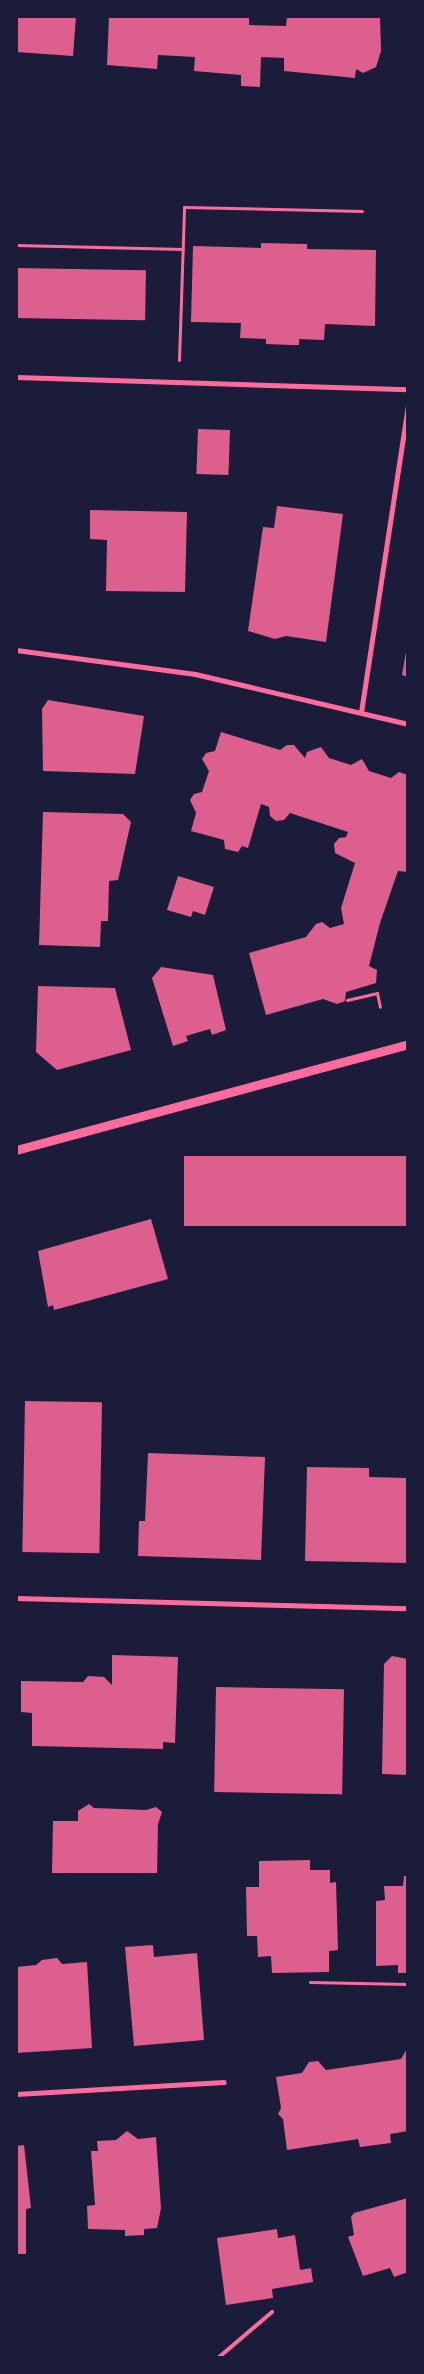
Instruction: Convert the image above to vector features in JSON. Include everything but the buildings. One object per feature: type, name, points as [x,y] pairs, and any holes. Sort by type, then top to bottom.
[{"type":"street","points":[[16,377],[408,389]]},
{"type":"street","points":[[361,712],[408,405]]},
{"type":"street","points":[[16,650],[195,674],[408,724]]},
{"type":"street","points":[[16,1150],[408,1044]]},
{"type":"street","points":[[16,1598],[408,1608]]},
{"type":"street","points":[[16,2094],[224,2082]]},
{"type":"lane","points":[[218,2358],[272,2312]]},
{"type":"path","points":[[178,381],[184,207],[362,211]]},
{"type":"path","points":[[16,245],[183,249]]},
{"type":"path","points":[[346,1000],[377,993],[380,1007]]},
{"type":"path","points":[[310,1982],[408,1984]]}]
